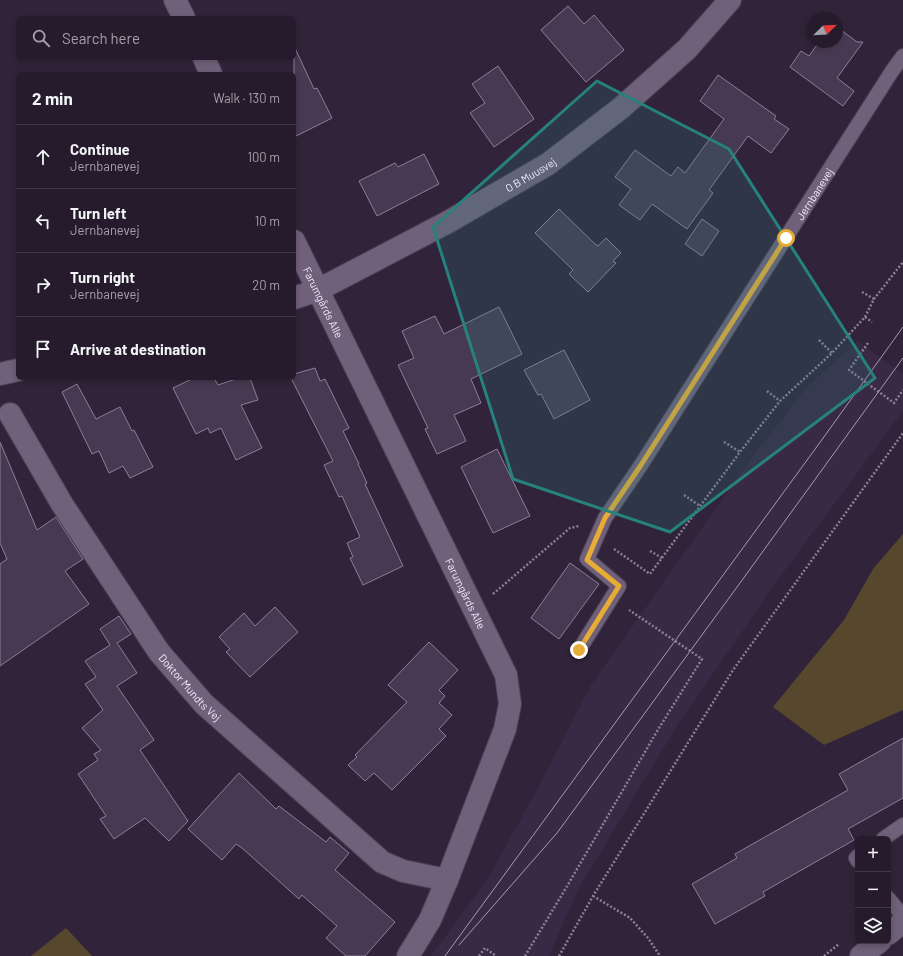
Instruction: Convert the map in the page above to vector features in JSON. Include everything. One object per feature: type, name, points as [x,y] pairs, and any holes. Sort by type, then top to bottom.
[{"type":"street","points":[[175,0],[183,16]]},
{"type":"street","name":"O B Muusvej","points":[[296,297],[318,290],[448,222],[548,164],[621,108],[687,48],[730,0]]},
{"type":"street","points":[[205,60],[211,72]]},
{"type":"street","name":"Farumgårds Alle","points":[[296,245],[506,675],[510,704],[504,728],[447,880],[430,920],[408,956]]},
{"type":"street","points":[[0,374],[16,370]]},
{"type":"street","name":"Doktor Mundts Vej","points":[[10,414],[62,504],[159,652],[204,704],[382,862],[403,871],[447,880]]},
{"type":"street","points":[[891,932],[903,922]]},
{"type":"street","points":[[861,956],[876,944]]},
{"type":"lane","name":"Jernbanevej","points":[[579,650],[619,586],[587,560],[605,518],[641,465],[903,56]]},
{"type":"lane","points":[[887,836],[903,825]]},
{"type":"lane","points":[[891,902],[903,916]]},
{"type":"path","points":[[490,596],[570,528],[582,525],[650,574],[740,452],[780,401],[832,353],[865,318],[874,299],[903,262]]},
{"type":"path","points":[[862,292],[874,299]]},
{"type":"path","points":[[865,318],[872,322]]},
{"type":"path","points":[[819,340],[832,353]]},
{"type":"path","points":[[868,343],[849,370],[894,403],[903,390]]},
{"type":"path","points":[[767,391],[780,401]]},
{"type":"path","points":[[559,956],[593,896],[733,670],[903,433]]},
{"type":"path","points":[[724,442],[740,452]]},
{"type":"path","points":[[684,495],[700,506]]},
{"type":"path","points":[[650,551],[662,558]]},
{"type":"path","points":[[524,956],[566,888],[656,733],[702,659],[611,598]]},
{"type":"path","points":[[593,896],[630,918],[648,938],[660,956]]},
{"type":"path","points":[[479,956],[485,948],[496,956]]},
{"type":"highlighted area","points":[[597,81],[729,149],[875,378],[670,532],[513,479],[433,227]]},
{"type":"shaded area","points":[[858,341],[903,374],[903,411],[774,585],[679,723],[578,889],[549,956],[431,956],[489,877],[548,769],[591,685],[751,459],[807,387]]},
{"type":"shaded area","points":[[903,534],[903,710],[824,745],[773,707],[844,620],[873,569]]},
{"type":"shaded area","points":[[66,928],[92,956],[31,956]]},
{"type":"building","points":[[568,6],[584,24],[594,15],[624,50],[586,82],[541,30]]},
{"type":"building","points":[[843,32],[857,42],[863,42],[837,78],[854,91],[843,106],[790,67],[801,51],[809,56],[815,48],[843,48]]},
{"type":"building","points":[[296,50],[314,89],[317,88],[332,118],[296,136],[296,72],[294,72]]},
{"type":"building","points":[[498,66],[534,119],[494,147],[470,113],[485,103],[472,84]]},
{"type":"building","points":[[718,75],[776,116],[774,119],[789,129],[771,153],[748,136],[709,190],[713,193],[687,229],[652,204],[640,220],[619,205],[631,189],[615,177],[635,150],[671,176],[678,167],[685,173],[724,119],[700,101]]},
{"type":"building","points":[[424,154],[439,184],[377,216],[359,181],[395,163],[398,167]]},
{"type":"building","points":[[559,209],[596,245],[598,246],[606,238],[621,253],[613,261],[616,263],[588,292],[569,274],[573,270],[535,233]]},
{"type":"building","points":[[702,219],[719,231],[702,256],[685,244]]},
{"type":"building","points":[[499,307],[522,354],[471,379],[481,403],[454,415],[466,441],[437,454],[425,429],[428,428],[398,365],[414,358],[402,331],[435,316],[444,334]]},
{"type":"building","points":[[564,350],[590,400],[554,419],[541,394],[538,395],[524,370]]},
{"type":"building","points":[[315,368],[320,381],[325,379],[349,428],[343,431],[367,483],[365,484],[403,566],[363,585],[350,558],[353,557],[347,543],[360,537],[342,496],[339,497],[324,465],[333,461],[292,380],[296,380],[296,373]]},
{"type":"building","points":[[190,380],[215,380],[218,385],[233,380],[251,380],[258,400],[241,405],[262,448],[236,460],[221,428],[210,433],[208,428],[196,434],[173,388]]},
{"type":"building","points":[[77,384],[96,419],[120,407],[153,467],[130,478],[123,466],[109,473],[99,451],[92,454],[62,392]]},
{"type":"building","points":[[0,442],[37,530],[56,517],[83,559],[65,571],[89,604],[0,666],[0,564],[7,559],[0,543]]},
{"type":"building","points":[[497,449],[530,516],[493,533],[461,467]]},
{"type":"building","points":[[570,563],[599,584],[559,639],[531,618]]},
{"type":"building","points":[[275,607],[298,632],[250,677],[226,652],[230,649],[219,637],[244,613],[255,626]]},
{"type":"building","points":[[119,616],[131,634],[117,643],[137,673],[117,686],[154,740],[140,750],[188,821],[169,841],[145,818],[114,839],[100,819],[106,816],[78,774],[98,760],[94,754],[101,750],[82,728],[103,710],[85,684],[96,677],[85,661],[110,645],[100,629]]},
{"type":"building","points":[[429,642],[458,670],[439,690],[445,696],[439,703],[452,715],[439,729],[446,736],[392,790],[374,773],[365,781],[348,765],[357,757],[355,755],[407,702],[388,685]]},
{"type":"building","points":[[903,738],[903,798],[848,829],[854,840],[763,892],[765,896],[715,924],[692,884],[737,858],[735,854],[848,790],[839,774]]},
{"type":"building","points":[[239,773],[276,809],[279,806],[326,842],[330,837],[349,853],[335,870],[395,922],[365,956],[346,956],[326,938],[337,926],[302,895],[299,899],[242,848],[236,844],[222,860],[188,829]]},
{"type":"tram line","points":[[445,956],[903,327]]},
{"type":"tram line","points":[[459,945],[557,833],[903,358]]},
{"type":"route","points":[[579,650],[619,586],[587,560],[605,518],[641,465],[786,238]]}]
